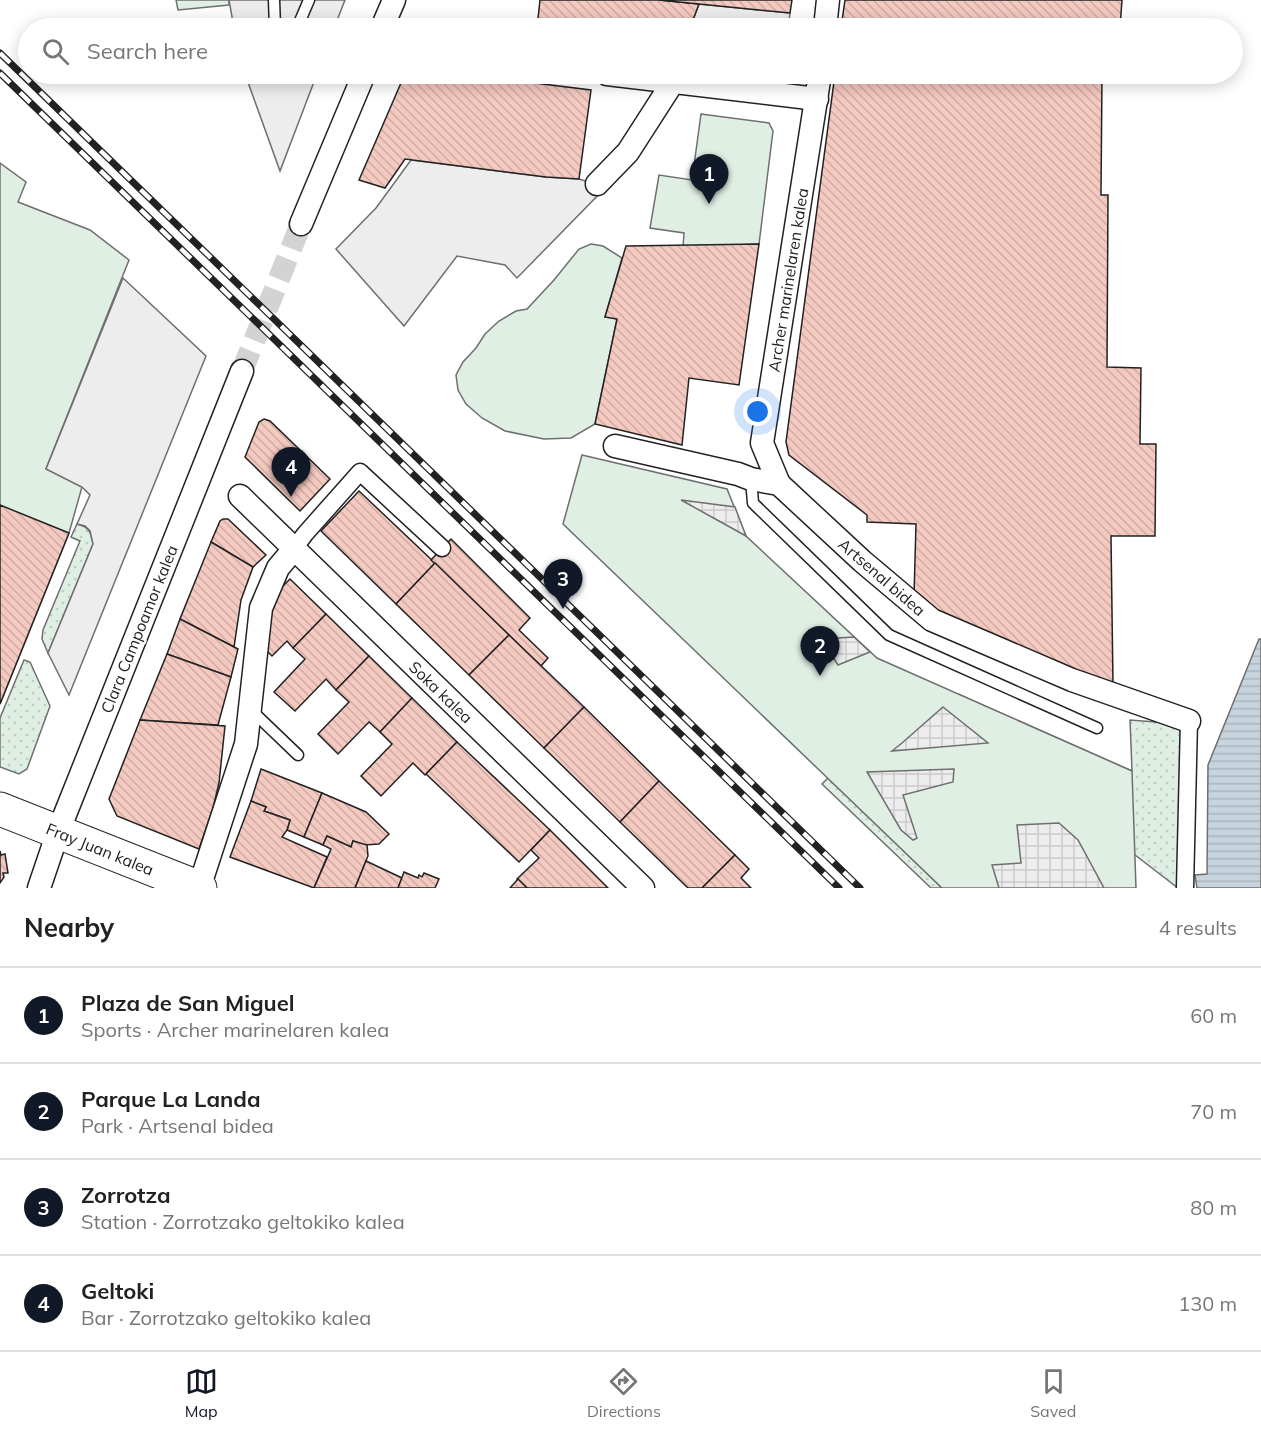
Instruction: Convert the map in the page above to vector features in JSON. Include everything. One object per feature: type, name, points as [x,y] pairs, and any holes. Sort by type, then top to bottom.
[{"type":"main road","name":"Fray Juan kalea","points":[[0,809],[199,888]]},
{"type":"street","points":[[386,18],[394,0]]},
{"type":"street","points":[[826,18],[828,0]]},
{"type":"street","points":[[301,224],[360,84]]},
{"type":"street","points":[[597,184],[628,152],[672,84]]},
{"type":"street","points":[[690,84],[817,99]]},
{"type":"street","name":"Archer marinelaren kalea","points":[[779,484],[762,443],[819,84]]},
{"type":"street","name":"Clara Campoamor kalea","points":[[39,888],[58,832],[242,371]]},
{"type":"street","points":[[615,446],[779,484]]},
{"type":"street","points":[[199,888],[246,744],[261,608],[278,568],[360,472],[442,548]]},
{"type":"street","name":"Artsenal bidea","points":[[779,484],[862,561],[932,620],[1072,680],[1189,721]]},
{"type":"street","name":"Soka kalea","points":[[240,496],[643,888]]},
{"type":"street","points":[[1185,888],[1189,721]]},
{"type":"lane","points":[[274,0],[275,18]]},
{"type":"lane","points":[[301,18],[309,0]]},
{"type":"lane","points":[[751,479],[753,503],[889,635],[1097,728]]},
{"type":"lane","points":[[250,708],[298,755]]},
{"type":"green space","points":[[176,0],[229,0],[229,5],[178,10]]},
{"type":"green space","points":[[701,114],[769,123],[773,131],[759,244],[683,247],[684,233],[650,228],[659,175],[692,180]]},
{"type":"green space","points":[[0,163],[26,182],[18,202],[90,230],[129,260],[46,469],[82,487],[69,533],[0,704]]},
{"type":"green space","points":[[591,244],[603,246],[622,258],[605,317],[617,319],[595,424],[571,438],[544,439],[505,431],[482,418],[466,404],[458,390],[456,375],[485,334],[499,321],[516,311],[527,309],[579,249]]},
{"type":"green space","points":[[582,455],[727,489],[746,536],[877,658],[1132,771],[1136,888],[942,888],[563,524]]},
{"type":"green space","points":[[77,524],[89,531],[93,544],[48,653],[42,639],[43,630],[80,541],[71,537]]},
{"type":"green space","points":[[24,660],[30,662],[50,706],[27,769],[19,774],[0,767],[0,718]]},
{"type":"green space","points":[[958,694],[1132,771],[1130,720],[1182,724],[1178,888],[1135,855],[1126,856]]},
{"type":"green space","points":[[828,778],[942,888],[931,888],[822,784]]},
{"type":"shaded area","points":[[229,0],[345,0],[338,18],[232,18]]},
{"type":"shaded area","points":[[699,4],[790,13],[789,18],[694,18]]},
{"type":"shaded area","points":[[249,84],[313,84],[280,171]]},
{"type":"shaded area","points":[[411,160],[579,179],[606,187],[517,278],[505,265],[457,256],[404,326],[336,249],[376,208]]},
{"type":"shaded area","points":[[123,278],[206,356],[69,695],[48,653],[93,544],[90,531],[85,526],[77,524],[90,495],[82,487],[46,469]]},
{"type":"shaded area","points":[[681,500],[735,507],[746,536],[719,521]]},
{"type":"shaded area","points":[[854,637],[870,652],[838,665],[822,639]]},
{"type":"shaded area","points":[[1259,639],[1261,639],[1261,888],[1197,888],[1195,875],[1207,874],[1208,765]]},
{"type":"shaded area","points":[[943,707],[988,743],[892,751],[902,743]]},
{"type":"shaded area","points":[[954,769],[953,782],[903,795],[917,838],[913,840],[901,830],[867,772]]},
{"type":"shaded area","points":[[1059,823],[1078,840],[1104,888],[999,888],[992,865],[1021,863],[1017,825]]},
{"type":"building","points":[[540,0],[659,0],[699,4],[694,18],[538,18]]},
{"type":"building","points":[[659,0],[792,0],[790,13]]},
{"type":"building","points":[[845,0],[1122,0],[1121,18],[842,18]]},
{"type":"building","points":[[401,84],[542,84],[591,90],[579,179],[405,159],[385,188],[359,180]]},
{"type":"building","points":[[834,84],[1102,84],[1101,195],[1108,195],[1107,367],[1141,368],[1140,444],[1156,444],[1155,536],[1111,536],[1113,685],[935,615],[914,596],[916,524],[867,522],[867,515],[789,455],[786,442]]},
{"type":"building","points":[[759,244],[739,385],[689,378],[682,445],[595,424],[617,319],[605,317],[626,246]]},
{"type":"building","points":[[264,419],[270,421],[330,479],[300,511],[245,457],[259,422]]},
{"type":"building","points":[[359,491],[435,563],[396,604],[321,531]]},
{"type":"building","points":[[0,505],[69,533],[0,704]]},
{"type":"building","points":[[223,519],[228,519],[266,555],[253,567],[211,542]]},
{"type":"building","points":[[451,539],[530,618],[519,630],[548,658],[541,666],[431,560]]},
{"type":"building","points":[[211,542],[253,567],[241,600],[234,647],[180,619]]},
{"type":"building","points":[[435,563],[509,635],[469,675],[396,604]]},
{"type":"building","points":[[290,579],[326,614],[293,648],[287,641],[272,656],[266,650],[270,605],[274,595]]},
{"type":"building","points":[[326,614],[369,656],[336,690],[326,679],[295,711],[274,692],[305,659],[293,648]]},
{"type":"building","points":[[180,619],[238,649],[231,677],[167,654]]},
{"type":"building","points":[[509,635],[584,707],[544,748],[469,675]]},
{"type":"building","points":[[167,654],[231,677],[218,725],[140,720]]},
{"type":"building","points":[[369,656],[412,698],[380,732],[369,722],[338,754],[318,734],[349,702],[336,690]]},
{"type":"building","points":[[412,698],[457,742],[425,775],[413,763],[381,796],[361,776],[392,744],[380,732]]},
{"type":"building","points":[[584,707],[659,781],[620,822],[544,748]]},
{"type":"building","points":[[140,720],[225,726],[219,783],[199,849],[117,816],[109,799]]},
{"type":"building","points":[[457,742],[550,830],[519,862],[426,774]]},
{"type":"building","points":[[261,769],[322,793],[304,837],[287,830],[290,820],[264,811],[266,807],[251,801]]},
{"type":"building","points":[[659,781],[735,855],[702,888],[688,888],[620,822]]},
{"type":"building","points":[[322,793],[366,812],[389,834],[379,844],[364,845],[353,841],[351,847],[327,836],[323,845],[304,837]]},
{"type":"building","points":[[251,801],[266,807],[264,811],[290,820],[282,837],[327,857],[314,888],[230,857]]},
{"type":"building","points":[[550,830],[608,888],[527,888],[517,879],[539,858],[531,850]]},
{"type":"building","points":[[327,836],[351,847],[353,841],[367,845],[368,856],[355,888],[314,888],[331,849],[323,845]]},
{"type":"building","points":[[0,851],[1,855],[5,854],[8,873],[3,873],[4,877],[0,883]]},
{"type":"building","points":[[735,855],[749,869],[741,878],[751,888],[702,888]]},
{"type":"building","points":[[366,861],[402,878],[398,888],[355,888]]},
{"type":"building","points":[[404,872],[418,878],[424,873],[439,879],[435,888],[398,888]]},
{"type":"building","points":[[518,879],[527,888],[510,888]]},
{"type":"tunnel","points":[[242,371],[301,224]]},
{"type":"railway","points":[[0,53],[18,70]]},
{"type":"railway","points":[[0,73],[839,888]]},
{"type":"railway","points":[[32,84],[860,888]]},
{"type":"place","name":"Plaza de San Miguel","points":[[709,204]]},
{"type":"place","name":"Geltoki","points":[[291,497]]},
{"type":"place","name":"Zorrotza","points":[[563,609]]},
{"type":"place","name":"Parque La Landa","points":[[820,676]]}]
